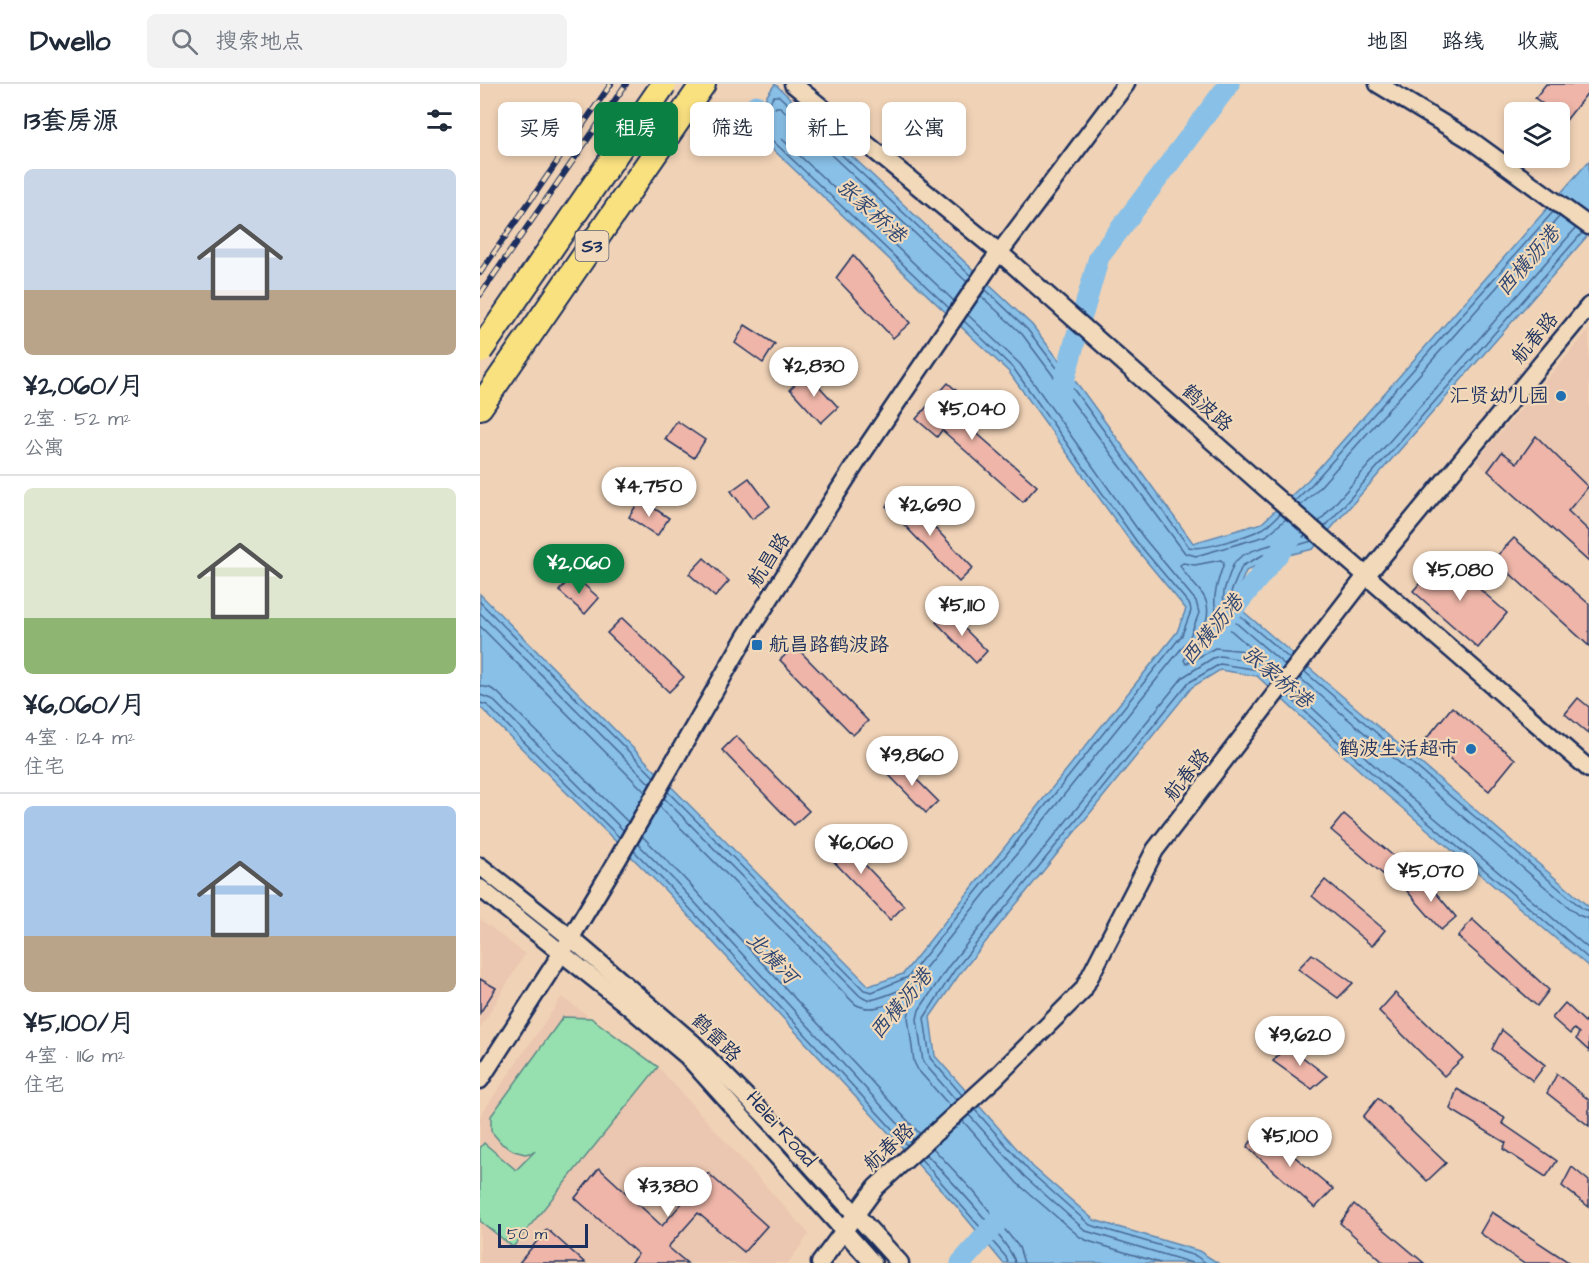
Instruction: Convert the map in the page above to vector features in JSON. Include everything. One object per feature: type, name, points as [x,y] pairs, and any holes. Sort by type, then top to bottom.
[{"type":"highway","name":"S3","points":[[480,351],[664,84]]},
{"type":"highway","name":"S3","points":[[480,407],[701,88]]},
{"type":"street","name":"鹤波路","points":[[793,84],[1000,253],[1285,506],[1589,769]]},
{"type":"street","name":"航昌路","points":[[480,1080],[571,938],[746,636],[869,444],[1000,253],[1126,84]]},
{"type":"street","points":[[1378,84],[1472,141],[1589,226]]},
{"type":"street","name":"航春路","points":[[820,1263],[876,1187],[995,1077],[1083,990],[1155,850],[1366,576],[1589,306]]},
{"type":"street","name":"鹤雷路","points":[[480,866],[571,938],[693,1043],[776,1127],[900,1263]]},
{"type":"street","points":[[480,888],[561,954]]},
{"type":"street","name":"Helei Road","points":[[561,954],[622,1001],[687,1056],[873,1263]]},
{"type":"shaded area","name":"汇贤幼儿园","points":[[1589,330],[1589,562],[1476,461]]},
{"type":"shaded area","points":[[480,919],[525,954],[480,1028]]},
{"type":"shaded area","points":[[562,997],[658,1067],[809,1234],[788,1263],[480,1263],[480,1116]]},
{"type":"green space","points":[[563,1017],[591,1018],[658,1067],[513,1247],[480,1221],[480,1148],[484,1143],[516,1170],[534,1152],[525,1154],[502,1144],[491,1131],[491,1116]]},
{"type":"water","name":"北横河","points":[[775,84],[794,102],[786,102],[786,156],[852,156],[1032,325],[1193,543],[1262,523],[1308,480],[1589,161],[1589,234],[1313,549],[1264,561],[1246,571],[1237,593],[1238,607],[1589,907],[1589,967],[1381,790],[1257,676],[1220,670],[1192,687],[959,975],[930,1017],[935,1056],[1033,1167],[1094,1220],[1199,1251],[1218,1263],[1003,1263],[957,1207],[665,890],[480,707],[480,594],[869,986],[903,974],[1177,632],[1186,609],[1133,545],[1009,372],[774,150],[774,102],[763,102]]},
{"type":"building","points":[[1546,84],[1589,84],[1589,91],[1570,115],[1570,102],[1540,102],[1535,98]]},
{"type":"building","points":[[853,255],[910,323],[893,338],[836,278]]},
{"type":"building","points":[[745,325],[775,344],[763,363],[735,343]]},
{"type":"building","points":[[807,373],[838,407],[821,423],[790,389]]},
{"type":"building","points":[[948,383],[968,401],[956,415],[1037,486],[1023,502],[942,430],[937,437],[916,419]]},
{"type":"building","points":[[677,421],[705,440],[694,458],[665,439]]},
{"type":"building","points":[[1536,436],[1588,487],[1568,511],[1589,531],[1589,562],[1488,471],[1502,452],[1517,463]]},
{"type":"building","points":[[749,478],[770,506],[752,519],[731,491]]},
{"type":"building","points":[[901,492],[973,568],[959,582],[886,506]]},
{"type":"building","points":[[640,499],[669,518],[657,536],[629,517]]},
{"type":"building","points":[[1514,538],[1589,604],[1589,646],[1494,559]]},
{"type":"building","points":[[1443,557],[1507,613],[1478,648],[1413,591]]},
{"type":"building","points":[[704,558],[729,581],[715,597],[689,574]]},
{"type":"building","points":[[573,575],[599,598],[585,614],[559,591]]},
{"type":"building","points":[[947,611],[987,651],[976,663],[936,622]]},
{"type":"building","points":[[622,618],[684,677],[669,692],[607,633]]},
{"type":"building","points":[[795,646],[868,721],[853,735],[780,660]]},
{"type":"building","points":[[1578,698],[1589,707],[1589,734],[1565,714]]},
{"type":"building","name":"鹤波生活超市","points":[[1452,707],[1515,759],[1489,791],[1426,739]]},
{"type":"building","points":[[736,736],[809,811],[794,825],[722,750]]},
{"type":"building","points":[[898,761],[938,801],[926,813],[886,772]]},
{"type":"building","points":[[1344,814],[1404,865],[1391,881],[1331,830]]},
{"type":"building","points":[[832,830],[904,906],[890,920],[817,844]]},
{"type":"building","points":[[1421,875],[1456,917],[1441,930],[1407,891]]},
{"type":"building","points":[[1325,880],[1385,930],[1372,946],[1312,896]]},
{"type":"building","points":[[1472,919],[1549,990],[1537,1006],[1458,937]]},
{"type":"building","points":[[1312,954],[1353,983],[1338,998],[1298,969]]},
{"type":"building","points":[[480,979],[496,988],[480,1013]]},
{"type":"building","points":[[1395,993],[1463,1058],[1444,1076],[1379,1011]]},
{"type":"building","points":[[1565,1003],[1585,1022],[1589,1015],[1589,1051],[1576,1039],[1579,1033],[1574,1029],[1570,1034],[1552,1018]]},
{"type":"building","points":[[1502,1030],[1545,1065],[1533,1081],[1492,1049]]},
{"type":"building","points":[[1287,1045],[1327,1076],[1312,1089],[1273,1061]]},
{"type":"building","points":[[1557,1074],[1589,1100],[1589,1126],[1547,1093]]},
{"type":"building","points":[[1457,1089],[1505,1118],[1502,1123],[1557,1161],[1546,1177],[1503,1149],[1506,1143],[1450,1109]]},
{"type":"building","points":[[1378,1098],[1446,1163],[1427,1181],[1363,1117]]},
{"type":"building","points":[[1261,1128],[1333,1189],[1315,1208],[1247,1147]]},
{"type":"building","points":[[1572,1167],[1589,1181],[1589,1207],[1562,1186]]},
{"type":"building","points":[[599,1168],[662,1226],[708,1173],[767,1226],[744,1252],[698,1213],[668,1247],[687,1263],[630,1263],[638,1254],[575,1198]]},
{"type":"building","points":[[1354,1204],[1424,1263],[1384,1263],[1340,1223]]},
{"type":"building","points":[[1492,1212],[1570,1263],[1523,1263],[1480,1233]]},
{"type":"building","points":[[547,1229],[585,1263],[519,1263]]},
{"type":"waterway","points":[[1083,313],[1099,257],[1229,84]]},
{"type":"waterway","name":"张家桥港","points":[[774,122],[780,128]]},
{"type":"waterway","points":[[1059,399],[1077,334]]},
{"type":"waterway","name":"西横沥港","points":[[1220,625],[1292,537]]},
{"type":"waterway","name":"西横沥港","points":[[961,1263],[1000,1219]]},
{"type":"railway","points":[[480,273],[611,84]]},
{"type":"railway","points":[[480,295],[626,84]]},
{"type":"place","name":"汇贤幼儿园","points":[[1561,396]]},
{"type":"place","name":"航昌路鹤波路","points":[[757,645]]},
{"type":"place","name":"鹤波生活超市","points":[[1471,749]]}]
